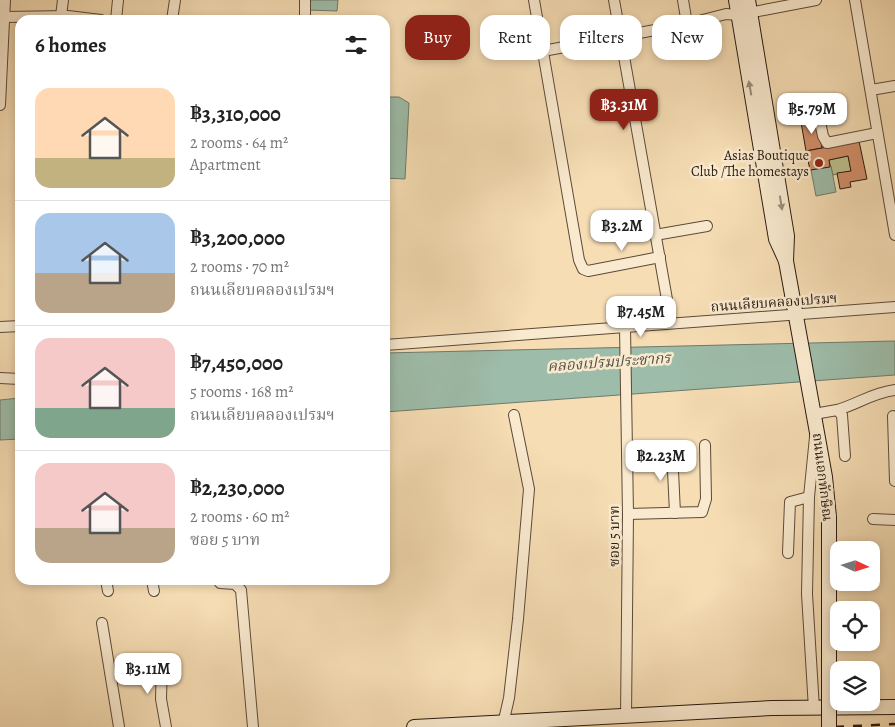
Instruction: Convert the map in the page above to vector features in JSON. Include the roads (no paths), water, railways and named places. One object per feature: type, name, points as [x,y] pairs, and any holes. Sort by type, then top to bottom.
[{"type":"street","points":[[0,104],[5,0]]},
{"type":"street","points":[[62,15],[63,0]]},
{"type":"street","points":[[116,15],[118,0]]},
{"type":"street","points":[[173,15],[175,0]]},
{"type":"street","points":[[305,0],[305,15]]},
{"type":"street","points":[[534,0],[537,15]]},
{"type":"street","points":[[614,0],[617,15]]},
{"type":"street","points":[[683,0],[686,15]]},
{"type":"street","points":[[715,15],[742,6],[816,0]]},
{"type":"street","points":[[855,0],[895,232]]},
{"type":"street","name":"ถนนเอกทักษิณ","points":[[742,6],[776,239],[786,261],[817,428],[829,517],[829,727]]},
{"type":"street","points":[[4,17],[15,17]]},
{"type":"street","points":[[545,60],[579,260],[583,269],[588,271],[660,257]]},
{"type":"street","points":[[625,60],[668,305]]},
{"type":"street","points":[[871,90],[895,86]]},
{"type":"street","points":[[820,122],[823,136],[827,143],[877,133]]},
{"type":"street","points":[[656,235],[707,226]]},
{"type":"street","name":"ถนนเลียบคลองเปรมฯ","points":[[390,345],[895,307]]},
{"type":"street","points":[[0,327],[15,326]]},
{"type":"street","name":"ซอย 5 บาท","points":[[625,327],[628,514],[626,716]]},
{"type":"street","points":[[0,378],[15,379]]},
{"type":"street","points":[[814,414],[852,405],[877,392],[895,390]]},
{"type":"street","points":[[837,410],[842,415],[845,456]]},
{"type":"street","points":[[503,724],[509,698],[518,620],[529,489],[514,415]]},
{"type":"street","points":[[893,416],[895,481]]},
{"type":"street","points":[[814,709],[807,594],[809,497],[812,457],[817,428]]},
{"type":"street","points":[[628,514],[702,512],[704,509],[705,445]]},
{"type":"street","points":[[672,450],[675,513]]},
{"type":"street","points":[[788,553],[790,502],[809,497]]},
{"type":"street","points":[[873,519],[895,520]]},
{"type":"street","points":[[107,585],[108,591]]},
{"type":"street","points":[[153,585],[154,591]]},
{"type":"street","points":[[237,585],[241,590],[253,727]]},
{"type":"street","points":[[102,623],[119,727]]},
{"type":"street","points":[[162,661],[160,699],[166,727]]},
{"type":"street","points":[[414,727],[503,724],[772,708],[895,707]]},
{"type":"water","points":[[308,0],[338,0],[337,11],[308,10]]},
{"type":"water","points":[[390,97],[399,97],[409,103],[405,179],[390,178]]},
{"type":"water","points":[[831,166],[836,192],[816,196],[811,170]]},
{"type":"water","name":"คลองเปรมประชากร","points":[[895,341],[895,375],[390,412],[390,353]]},
{"type":"water","points":[[15,398],[15,439],[0,440],[0,400]]},
{"type":"railway","points":[[835,727],[895,724]]},
{"type":"place","name":"Asias Boutique Club /The homestays","points":[[819,163]]}]
